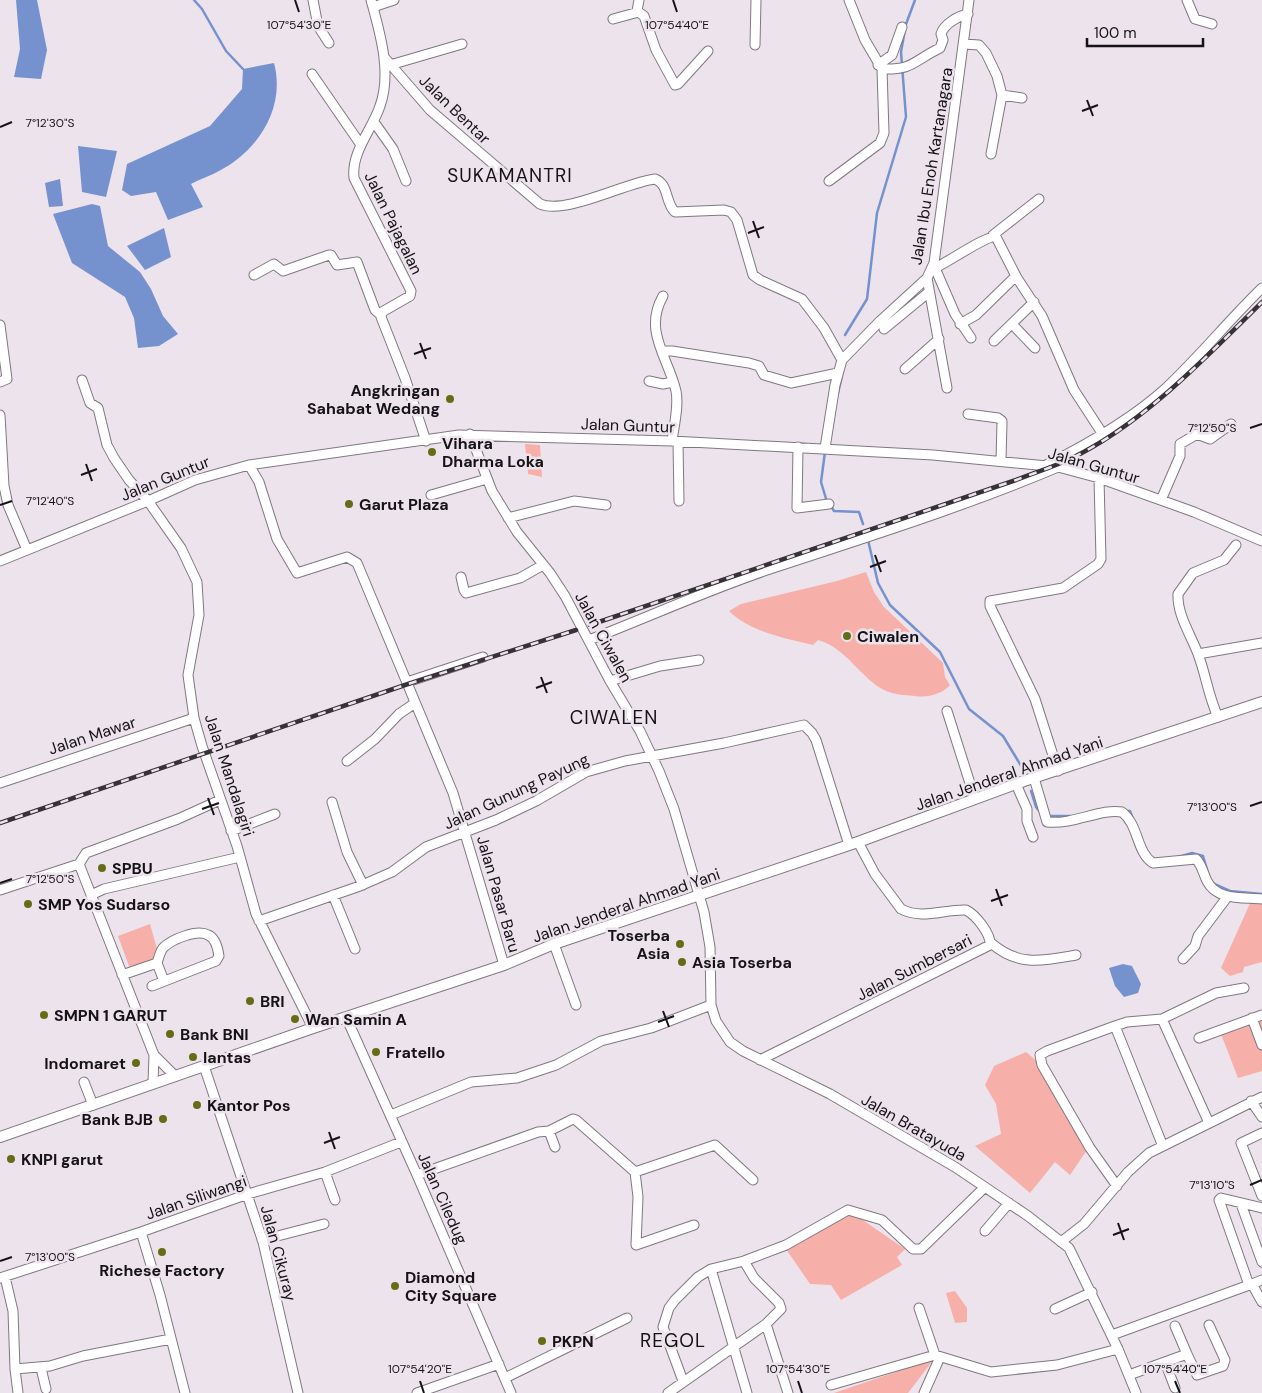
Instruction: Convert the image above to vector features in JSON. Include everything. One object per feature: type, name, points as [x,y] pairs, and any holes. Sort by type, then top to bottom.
[{"type":"main road","name":"Jalan Jenderal Ahmad Yani","points":[[0,1137],[313,1028],[504,965],[554,944],[853,843],[1034,778],[1262,702]]},
{"type":"street","points":[[313,0],[318,26],[329,43]]},
{"type":"street","points":[[372,3],[394,0]]},
{"type":"street","points":[[613,19],[630,16],[637,11],[639,0]]},
{"type":"street","points":[[755,45],[756,0]]},
{"type":"street","points":[[830,182],[880,143],[884,133],[880,67],[849,0]]},
{"type":"street","points":[[1187,0],[1195,19],[1212,24]]},
{"type":"street","name":"Jalan Ibu Enoh Kartanagara","points":[[825,448],[842,360],[931,272],[936,253],[968,14],[968,1]]},
{"type":"street","name":"Jalan Pajagalan","points":[[372,3],[384,57],[381,104],[353,164],[354,178],[412,293],[381,315]]},
{"type":"street","points":[[637,11],[644,16],[656,50],[675,85],[708,51]]},
{"type":"street","points":[[880,67],[899,70],[914,65],[926,54],[940,48],[943,40],[941,34],[943,28],[959,16],[968,14]]},
{"type":"street","points":[[880,67],[892,55],[902,26]]},
{"type":"street","points":[[390,65],[462,44]]},
{"type":"street","points":[[964,44],[979,46],[986,52],[995,70],[1002,96],[1002,107],[991,154]]},
{"type":"street","name":"Jalan Bentar","points":[[384,57],[430,110],[540,204],[558,205],[587,199],[655,179],[663,185],[670,208],[675,212],[724,210],[731,212],[736,220],[753,274],[760,280],[802,299],[824,328],[842,360]]},
{"type":"street","points":[[312,74],[361,146]]},
{"type":"street","points":[[1002,96],[1022,98]]},
{"type":"street","points":[[374,122],[393,149],[406,181]]},
{"type":"street","points":[[931,272],[993,235],[1039,199]]},
{"type":"street","points":[[993,235],[1016,276],[1034,302],[1051,334],[1074,390],[1102,433]]},
{"type":"street","points":[[254,275],[274,264],[283,271],[329,255],[331,255],[337,266],[357,262],[375,310],[381,315],[384,328],[405,378],[426,441]]},
{"type":"street","points":[[931,272],[930,292],[947,388]]},
{"type":"street","points":[[931,272],[960,324],[971,338]]},
{"type":"street","points":[[960,324],[976,316],[1016,276]]},
{"type":"street","points":[[1046,465],[1077,450],[1164,390],[1218,336],[1262,288]]},
{"type":"street","points":[[884,329],[930,292]]},
{"type":"street","points":[[663,296],[656,308],[654,319],[677,397],[675,442],[679,501]]},
{"type":"street","points":[[994,341],[1034,302]]},
{"type":"street","points":[[1012,324],[1035,348]]},
{"type":"street","points":[[0,325],[7,379],[0,382]]},
{"type":"street","points":[[905,369],[939,339]]},
{"type":"street","points":[[662,351],[749,363],[759,366],[764,375],[791,383],[838,373]]},
{"type":"street","name":"Jalan Mandalagiri","points":[[82,380],[88,400],[98,408],[106,445],[129,480],[148,501],[181,548],[197,582],[199,615],[188,674],[194,718],[259,921],[313,1028]]},
{"type":"street","points":[[648,380],[663,384],[672,382]]},
{"type":"street","points":[[968,414],[998,418],[1002,421],[1001,461]]},
{"type":"street","points":[[0,415],[4,486],[8,505],[27,550]]},
{"type":"street","points":[[1161,500],[1180,456],[1181,443],[1197,434],[1210,439],[1231,424]]},
{"type":"street","name":"Jalan Guntur","points":[[0,561],[195,480],[222,472],[249,465],[470,434],[837,448],[1046,465],[1099,478],[1194,512],[1239,540],[1262,542]]},
{"type":"street","name":"Jalan Ciwalen","points":[[470,434],[487,479],[508,518],[565,596],[640,731],[674,809],[699,895]]},
{"type":"street","points":[[798,447],[797,508],[829,504]]},
{"type":"street","points":[[249,465],[259,482],[277,539],[297,573],[346,558],[357,563],[405,678],[483,657]]},
{"type":"street","points":[[589,640],[775,568],[870,537],[1020,483],[1058,467]]},
{"type":"street","points":[[1058,771],[1035,699],[990,604],[994,600],[1063,588],[1100,562],[1099,478]]},
{"type":"street","points":[[431,495],[487,479]]},
{"type":"street","points":[[508,518],[574,501],[606,505]]},
{"type":"street","points":[[1218,717],[1206,688],[1198,654],[1183,618],[1178,594],[1193,573],[1224,560],[1239,540]]},
{"type":"street","points":[[461,577],[466,593],[520,578],[543,565]]},
{"type":"street","points":[[1198,654],[1262,643]]},
{"type":"street","points":[[610,680],[660,666],[699,660]]},
{"type":"street","name":"Jalan Pasar Baru","points":[[405,678],[453,793],[504,965]]},
{"type":"street","points":[[347,761],[375,739],[399,714],[415,703]]},
{"type":"street","points":[[947,711],[975,799]]},
{"type":"street","name":"Jalan Mawar","points":[[0,783],[194,718]]},
{"type":"street","name":"Jalan Gunung Payung","points":[[259,921],[363,885],[392,872],[426,847],[466,832],[536,801],[586,772],[609,764],[724,743],[804,725],[816,740],[853,843]]},
{"type":"street","points":[[1034,778],[1047,822],[1064,823],[1107,812],[1122,812],[1132,824],[1150,861],[1156,864],[1186,858],[1196,859],[1208,883],[1228,896],[1262,899]]},
{"type":"street","points":[[1017,784],[1028,812],[1027,821],[1033,837]]},
{"type":"street","points":[[0,890],[79,864],[86,853],[178,819],[220,800]]},
{"type":"street","points":[[332,802],[347,852],[363,885]]},
{"type":"street","points":[[231,831],[275,814]]},
{"type":"street","name":"Jalan Sumbersari","points":[[760,1060],[988,947],[991,943],[985,931],[966,910],[929,914],[901,909],[853,843]]},
{"type":"street","points":[[91,895],[104,889],[240,857]]},
{"type":"street","points":[[79,864],[154,1055],[154,1083]]},
{"type":"street","points":[[333,895],[355,948]]},
{"type":"street","name":"Jalan Bratayuda","points":[[699,895],[710,947],[712,1005],[716,1021],[730,1042],[760,1060],[837,1099],[955,1167],[1009,1203],[1069,1248],[1112,1335],[1136,1393]]},
{"type":"street","points":[[1183,959],[1195,946],[1198,936],[1228,896]]},
{"type":"street","points":[[152,986],[210,965],[219,958],[218,948],[210,935],[192,934],[168,944],[162,949],[157,962],[164,981]]},
{"type":"street","points":[[991,943],[1011,957],[1028,961],[1076,955]]},
{"type":"street","points":[[554,944],[576,1005]]},
{"type":"street","points":[[122,975],[157,962]]},
{"type":"street","points":[[1118,1186],[1090,1148],[1040,1060],[1040,1056],[1047,1051],[1127,1022],[1162,1019],[1216,993],[1244,988]]},
{"type":"street","points":[[390,1115],[472,1082],[518,1078],[556,1065],[601,1041],[651,1028],[712,1005]]},
{"type":"street","points":[[1199,1038],[1262,1015]]},
{"type":"street","name":"Jalan Ciledug","points":[[346,1017],[417,1175],[511,1393]]},
{"type":"street","points":[[1252,1018],[1262,1045]]},
{"type":"street","points":[[1162,1019],[1209,1124]]},
{"type":"street","points":[[1115,1026],[1162,1144]]},
{"type":"street","points":[[154,1055],[175,1076]]},
{"type":"street","name":"Jalan Cikuray","points":[[204,1066],[262,1240],[298,1393]]},
{"type":"street","points":[[84,1082],[93,1105]]},
{"type":"street","points":[[1061,1242],[1084,1224],[1135,1166],[1162,1144],[1209,1124],[1262,1097]]},
{"type":"street","points":[[1251,1101],[1262,1117]]},
{"type":"street","points":[[417,1175],[508,1141],[549,1131],[573,1119],[635,1172],[638,1197],[636,1245],[694,1225]]},
{"type":"street","points":[[549,1131],[555,1147]]},
{"type":"street","points":[[1262,1133],[1241,1143],[1262,1196]]},
{"type":"street","name":"Jalan Siliwangi","points":[[3,1278],[248,1194],[325,1172],[401,1142]]},
{"type":"street","points":[[635,1172],[715,1145],[753,1180]]},
{"type":"street","points":[[325,1172],[335,1200]]},
{"type":"street","points":[[683,1381],[665,1335],[664,1322],[675,1300],[698,1277],[710,1269],[744,1261],[786,1245],[848,1210],[882,1220],[913,1249],[921,1249],[985,1187]]},
{"type":"street","points":[[1262,1206],[1242,1204],[1222,1198],[1219,1200],[1250,1284],[1262,1302]]},
{"type":"street","points":[[985,1231],[1009,1203]]},
{"type":"street","points":[[1242,1204],[1262,1262]]},
{"type":"street","points":[[262,1240],[324,1224]]},
{"type":"street","points":[[141,1232],[185,1393]]},
{"type":"street","points":[[668,1393],[766,1324],[781,1309],[780,1305],[754,1278],[744,1261]]},
{"type":"street","points":[[710,1269],[747,1393]]},
{"type":"street","points":[[3,1278],[13,1311],[15,1369],[18,1393]]},
{"type":"street","points":[[1112,1335],[1262,1280]]},
{"type":"street","points":[[1055,1309],[1092,1292]]},
{"type":"street","points":[[918,1308],[938,1356],[924,1393]]},
{"type":"street","points":[[505,1378],[627,1318]]},
{"type":"street","points":[[766,1324],[788,1393]]},
{"type":"street","points":[[1175,1326],[1197,1375],[1224,1364],[1225,1360],[1209,1325]]},
{"type":"street","points":[[15,1369],[41,1368],[83,1356],[171,1339]]},
{"type":"street","points":[[831,1385],[938,1356],[991,1372],[1057,1365],[1118,1349]]},
{"type":"street","points":[[1129,1375],[1188,1354]]},
{"type":"street","points":[[1165,1362],[1175,1388]]},
{"type":"street","points":[[417,1393],[499,1364]]},
{"type":"street","points":[[41,1368],[46,1389]]},
{"type":"shaded area","points":[[525,444],[540,445],[542,477],[528,474]]},
{"type":"shaded area","name":"Ciwalen","points":[[866,572],[874,592],[884,607],[943,663],[945,677],[950,685],[943,691],[925,696],[892,693],[873,683],[839,651],[829,645],[818,640],[813,645],[768,633],[747,624],[729,611],[741,604],[837,581]]},
{"type":"shaded area","points":[[1251,901],[1262,903],[1262,962],[1244,967],[1243,972],[1230,976],[1221,968]]},
{"type":"shaded area","points":[[150,924],[158,952],[153,960],[130,969],[118,936]]},
{"type":"shaded area","points":[[1262,1019],[1262,1071],[1238,1078],[1221,1034]]},
{"type":"shaded area","points":[[1026,1052],[1038,1062],[1087,1150],[1070,1175],[1055,1162],[1030,1193],[975,1146],[1001,1134],[996,1104],[985,1085],[994,1066]]},
{"type":"shaded area","points":[[851,1212],[905,1249],[897,1257],[902,1265],[841,1300],[831,1285],[810,1284],[786,1249]]},
{"type":"shaded area","points":[[955,1291],[967,1308],[967,1322],[955,1323],[946,1293]]},
{"type":"shaded area","points":[[934,1359],[908,1393],[834,1393]]},
{"type":"water","points":[[16,0],[37,0],[47,50],[41,79],[14,77],[20,49]]},
{"type":"water","points":[[274,63],[277,80],[276,96],[266,126],[257,140],[233,162],[216,173],[191,184],[203,207],[168,220],[156,192],[131,196],[122,190],[127,164],[210,126],[242,89],[243,69]]},
{"type":"water","points":[[78,146],[117,151],[106,197],[82,192]]},
{"type":"water","points":[[60,179],[63,206],[49,207],[45,183]]},
{"type":"water","points":[[92,204],[100,206],[108,246],[140,272],[151,289],[163,316],[178,334],[159,346],[138,348],[134,318],[125,297],[72,263],[53,214]]},
{"type":"water","points":[[164,228],[171,257],[145,270],[127,246]]},
{"type":"water","points":[[1123,964],[1132,966],[1141,984],[1138,993],[1124,997],[1115,986],[1109,968]]},
{"type":"waterway","points":[[194,0],[202,9],[226,51],[243,69]]},
{"type":"waterway","points":[[845,335],[867,299],[877,213],[906,117],[901,52],[906,24],[915,0]]},
{"type":"waterway","points":[[838,393],[842,376]]},
{"type":"waterway","points":[[825,452],[821,482],[827,502]]},
{"type":"waterway","points":[[831,506],[834,511],[859,512],[863,524]]},
{"type":"waterway","points":[[868,540],[878,583],[890,605],[940,652],[969,709],[1003,736],[1023,769]]},
{"type":"waterway","points":[[1031,791],[1036,807],[1040,812]]},
{"type":"waterway","points":[[1126,811],[1130,811],[1133,819]]},
{"type":"waterway","points":[[1049,816],[1071,816]]},
{"type":"waterway","points":[[1178,857],[1192,853],[1203,856],[1209,876]]},
{"type":"waterway","points":[[1212,883],[1230,891],[1262,894]]},
{"type":"railway","points":[[590,625],[1016,480],[1070,459],[1097,445],[1148,409],[1195,367],[1262,302]]},
{"type":"railway","points":[[0,823],[408,684],[576,630]]},
{"type":"place","name":"Angkringan Sahabat Wedang","points":[[450,399]]},
{"type":"place","name":"Vihara Dharma Loka","points":[[432,452]]},
{"type":"place","name":"Garut Plaza","points":[[349,504]]},
{"type":"place","name":"Ciwalen","points":[[847,636]]},
{"type":"place","name":"SPBU","points":[[102,868]]},
{"type":"place","name":"SMP Yos Sudarso","points":[[28,904]]},
{"type":"place","name":"Toserba Asia","points":[[680,944]]},
{"type":"place","name":"Asia Toserba","points":[[682,962]]},
{"type":"place","name":"BRI","points":[[250,1001]]},
{"type":"place","name":"SMPN 1 GARUT","points":[[44,1015]]},
{"type":"place","name":"Wan Samin A","points":[[295,1019]]},
{"type":"place","name":"Bank BNI","points":[[170,1034]]},
{"type":"place","name":"Fratello","points":[[376,1052]]},
{"type":"place","name":"lantas","points":[[193,1057]]},
{"type":"place","name":"Indomaret","points":[[136,1063]]},
{"type":"place","name":"Kantor Pos","points":[[197,1105]]},
{"type":"place","name":"Bank BJB","points":[[163,1119]]},
{"type":"place","name":"KNPI garut","points":[[11,1159]]},
{"type":"place","name":"Richese Factory","points":[[162,1252]]},
{"type":"place","name":"Diamond City Square","points":[[395,1286]]},
{"type":"place","name":"PKPN","points":[[542,1341]]},
{"type":"district","name":"SUKAMANTRI","points":[[510,175]]},
{"type":"district","name":"CIWALEN","points":[[614,717]]},
{"type":"district","name":"REGOL","points":[[673,1340]]}]
